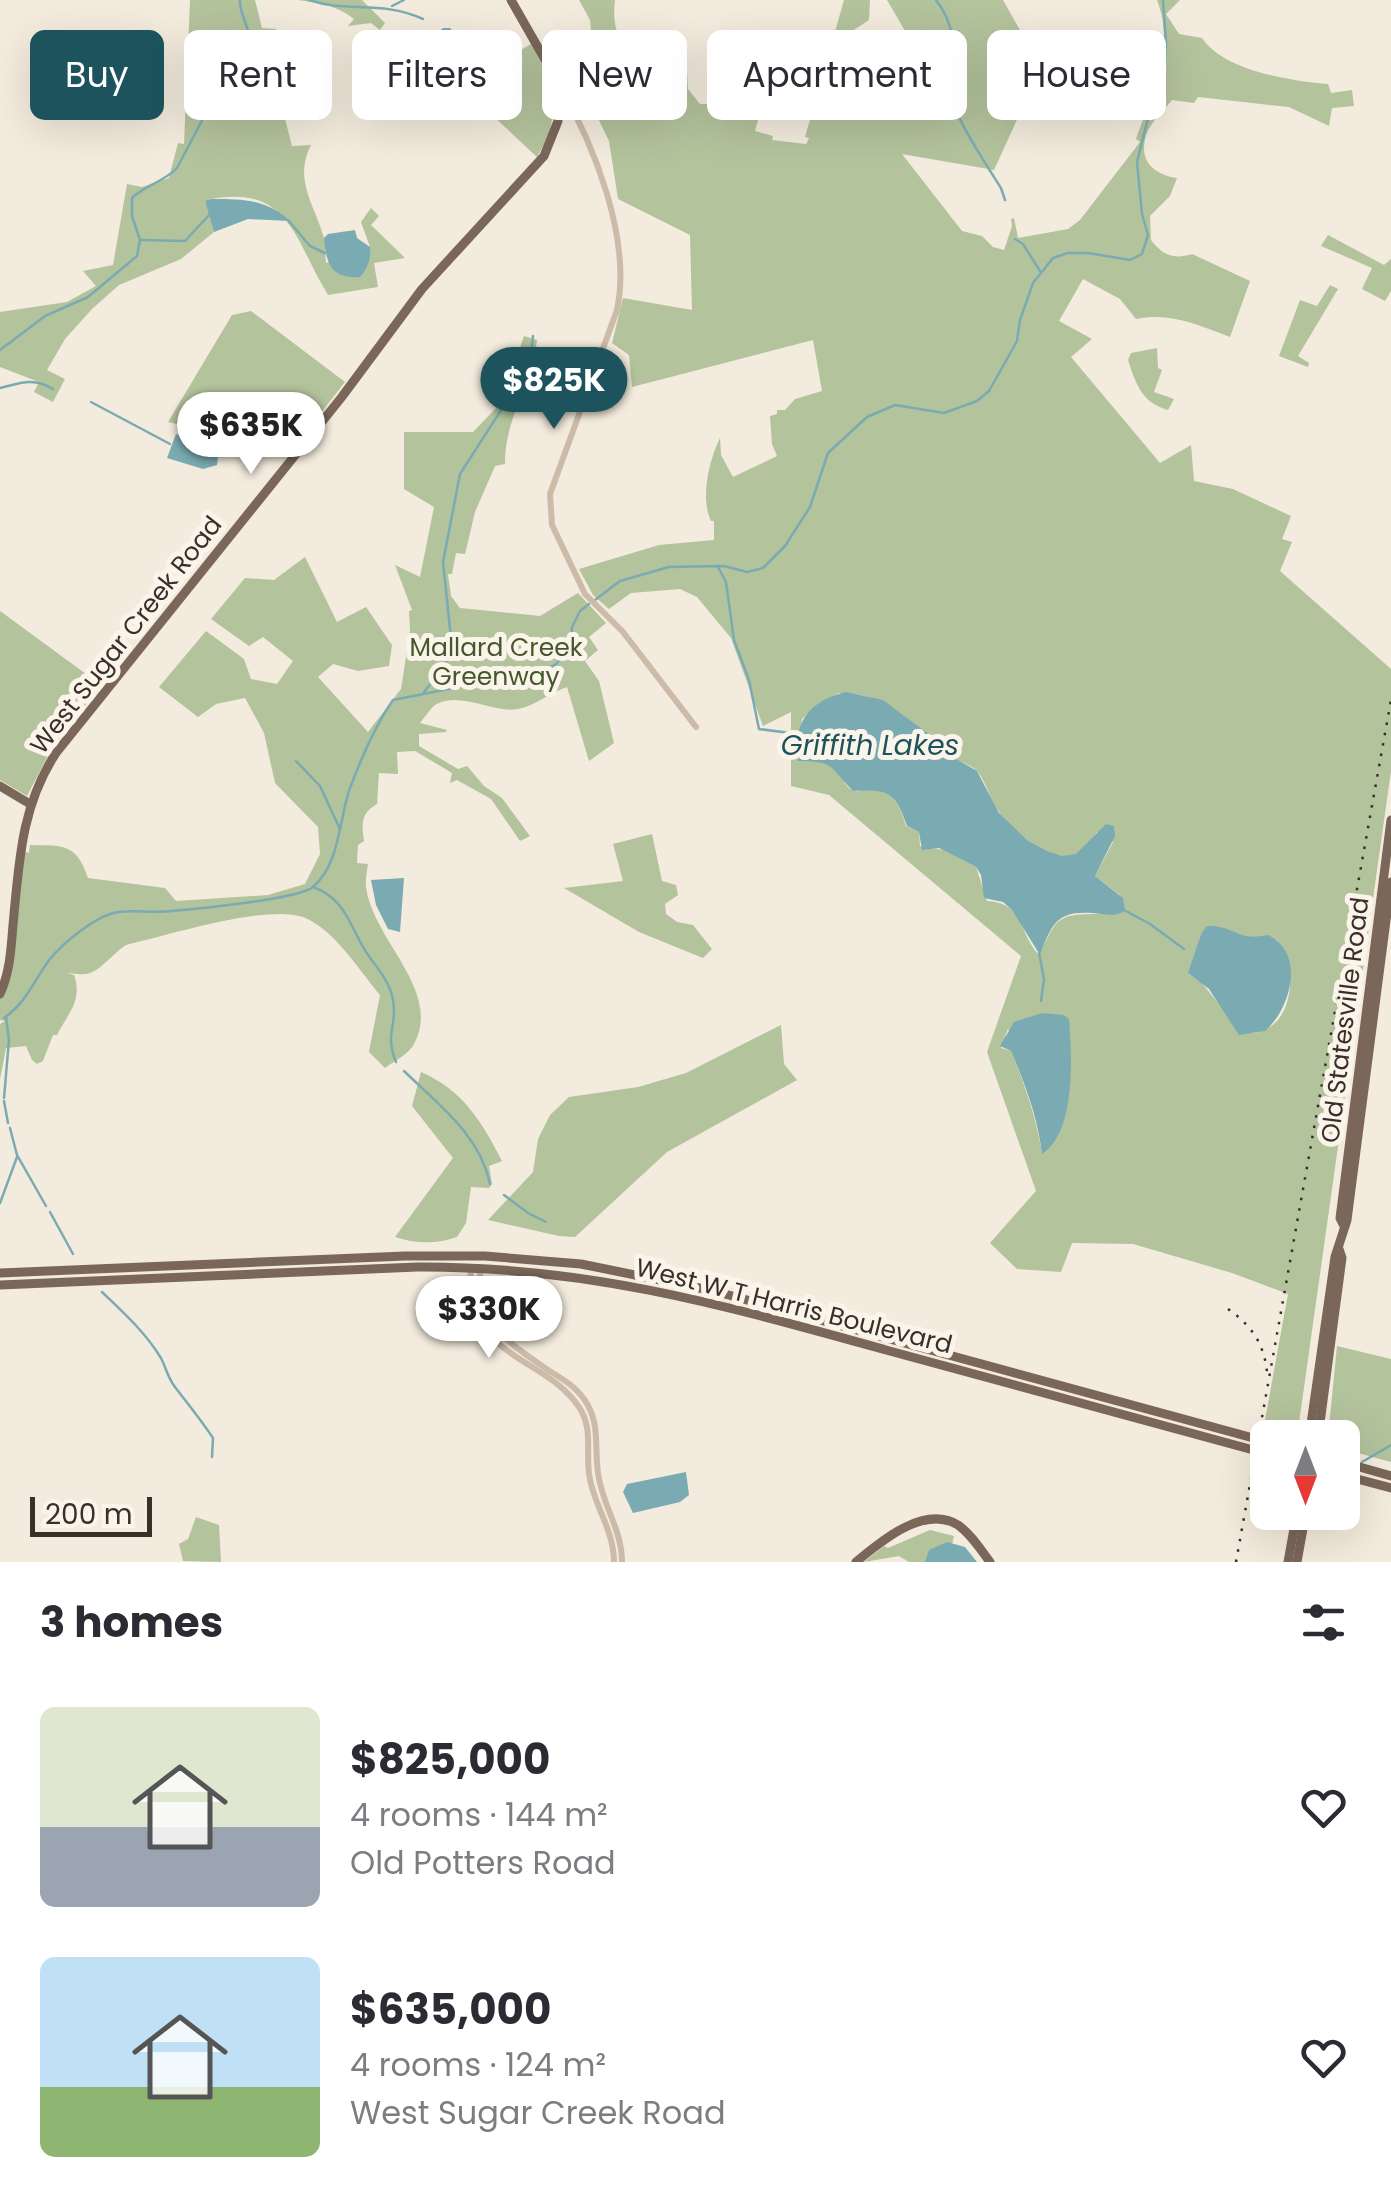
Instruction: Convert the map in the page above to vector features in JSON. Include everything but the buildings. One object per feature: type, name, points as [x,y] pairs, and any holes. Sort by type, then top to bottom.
[{"type":"main road","name":"West Sugar Creek Road","points":[[511,0],[542,54]]},
{"type":"main road","name":"West Sugar Creek Road","points":[[0,994],[8,970],[21,843],[30,804],[60,746],[341,398],[422,289],[536,166],[559,120]]},
{"type":"main road","points":[[0,786],[30,804]]},
{"type":"main road","name":"Old Statesville Road","points":[[1343,1224],[1340,1218],[1391,820]]},
{"type":"main road","name":"Old Statesville Road","points":[[1312,1420],[1335,1257],[1347,1220],[1391,882]]},
{"type":"main road","points":[[461,1256],[475,1243]]},
{"type":"main road","name":"Old Statesville Road","points":[[1320,1420],[1342,1258],[1339,1249]]},
{"type":"main road","points":[[388,1268],[395,1261],[440,1255]]},
{"type":"main road","name":"West W T Harris Boulevard","points":[[0,1273],[440,1255],[581,1264],[685,1283],[1250,1437]]},
{"type":"main road","points":[[417,1267],[475,1256]]},
{"type":"main road","points":[[265,1273],[270,1268],[323,1259]]},
{"type":"main road","points":[[156,1278],[253,1268],[266,1262]]},
{"type":"main road","points":[[475,1267],[480,1262],[581,1264]]},
{"type":"main road","name":"West W T Harris Boulevard","points":[[0,1285],[417,1267],[518,1270],[623,1283],[732,1308],[1250,1449]]},
{"type":"main road","points":[[518,1270],[527,1267],[606,1275],[618,1270]]},
{"type":"main road","points":[[732,1308],[802,1320],[814,1318]]},
{"type":"main road","points":[[806,1328],[817,1324],[895,1340]]},
{"type":"main road","points":[[1360,1467],[1391,1476]]},
{"type":"main road","points":[[1360,1480],[1391,1488]]},
{"type":"main road","points":[[856,1562],[895,1532],[936,1520],[962,1528],[990,1562]]},
{"type":"main road","points":[[1292,1562],[1297,1530]]},
{"type":"main road","points":[[1292,1562],[1297,1530]]},
{"type":"street","points":[[571,120],[611,207],[620,291],[617,310],[550,496],[552,525],[586,594],[621,629],[696,727]]},
{"type":"street","points":[[475,1267],[474,1304],[489,1333],[506,1352],[569,1395],[586,1420],[590,1479],[610,1528],[614,1562]]},
{"type":"street","points":[[475,1267],[484,1304],[498,1330],[575,1389],[589,1408],[597,1434],[598,1477],[618,1528],[622,1562]]},
{"type":"green space","points":[[190,0],[255,0],[262,28],[276,29],[276,30],[189,30]]},
{"type":"green space","points":[[297,0],[362,0],[385,23],[380,30],[371,23],[348,26],[354,19],[320,4]]},
{"type":"green space","points":[[579,0],[615,0],[617,30],[591,30]]},
{"type":"green space","points":[[844,0],[870,0],[869,20],[854,30],[835,30]]},
{"type":"green space","points":[[887,0],[1003,0],[1020,30],[987,30],[987,120],[1017,120],[994,170],[902,154],[962,231],[982,236],[993,247],[1004,250],[1014,218],[1018,238],[1068,229],[1080,220],[1140,142],[1136,139],[1143,120],[1155,120],[1144,143],[1146,158],[1154,169],[1177,178],[1170,196],[1150,216],[1151,240],[1169,255],[1192,254],[1250,281],[1230,337],[1172,318],[1136,319],[1120,299],[1083,279],[1059,321],[1092,339],[1071,357],[1160,463],[1191,445],[1194,481],[1233,489],[1291,516],[1282,539],[1292,542],[1280,571],[1391,669],[1391,771],[1299,1420],[1265,1420],[1288,1294],[1133,1244],[1072,1243],[1061,1272],[1017,1269],[990,1243],[1036,1191],[987,1052],[1021,956],[829,795],[791,786],[791,712],[763,726],[731,638],[697,597],[680,589],[631,593],[609,609],[593,595],[579,569],[659,545],[714,540],[714,521],[708,512],[706,490],[720,438],[721,455],[733,477],[777,456],[770,416],[785,410],[795,399],[822,391],[813,340],[632,387],[629,355],[612,343],[623,298],[692,310],[690,235],[618,199],[609,141],[599,120],[687,120],[687,71],[688,89],[700,104],[707,104],[707,120],[758,120],[755,131],[773,136],[772,140],[806,144],[810,120],[967,120],[967,30],[904,30]],"holes":[[[839,693],[858,694],[888,705],[950,755],[974,769],[1005,820],[1043,851],[1076,854],[1097,832],[1113,842],[1095,876],[1120,895],[1101,914],[1060,920],[1039,955],[1015,913],[987,901],[976,867],[943,850],[920,846],[919,832],[906,826],[890,795],[879,789],[852,790],[829,765],[797,759],[802,719],[819,703]],[[1201,934],[1277,940],[1288,965],[1289,994],[1278,1020],[1267,1029],[1253,1033],[1189,974]],[[1008,1029],[1063,1118],[1053,1143],[1042,1153],[1011,1051],[1001,1048]]]},
{"type":"green space","points":[[1157,0],[1180,0],[1166,14],[1179,34],[1202,38],[1226,59],[1259,72],[1328,84],[1331,93],[1352,90],[1354,106],[1332,108],[1329,126],[1289,107],[1198,97],[1194,103],[1172,100],[1166,107],[1166,30]]},
{"type":"green space","points":[[531,44],[542,65],[542,120],[552,120],[537,157],[497,120],[522,120],[522,49]]},
{"type":"green space","points":[[185,120],[285,120],[292,146],[311,145],[305,181],[324,238],[326,263],[370,247],[361,222],[371,208],[379,216],[371,225],[405,258],[374,263],[378,287],[328,295],[297,236],[273,208],[256,200],[234,197],[206,200],[214,232],[181,259],[119,285],[92,309],[65,339],[47,370],[65,379],[53,402],[34,392],[39,382],[0,367],[0,312],[67,302],[96,286],[83,271],[113,265],[127,184],[142,187],[169,178],[178,143],[184,144]]},
{"type":"green space","points":[[1328,235],[1384,265],[1391,259],[1391,291],[1385,301],[1362,289],[1372,268],[1321,246]]},
{"type":"green space","points":[[1330,285],[1338,289],[1298,356],[1309,363],[1308,367],[1279,356],[1300,300],[1317,306]]},
{"type":"green space","points":[[251,311],[345,382],[310,427],[270,407],[259,422],[253,442],[168,422],[232,315]]},
{"type":"green space","name":"Mallard Creek Greenway","points":[[524,336],[537,340],[509,433],[505,464],[495,466],[475,512],[465,554],[456,553],[452,574],[448,574],[451,596],[460,608],[540,616],[578,593],[606,623],[589,637],[598,650],[585,661],[599,681],[614,743],[589,761],[567,687],[518,709],[455,700],[433,707],[420,723],[447,730],[419,734],[419,746],[458,769],[467,766],[484,786],[502,798],[530,836],[520,841],[491,799],[457,780],[450,783],[452,773],[415,751],[397,752],[398,774],[379,773],[377,804],[364,818],[364,841],[358,845],[357,863],[368,864],[366,884],[371,907],[420,1004],[421,1024],[412,1048],[385,1068],[369,1052],[380,995],[345,951],[314,923],[286,914],[265,915],[126,945],[90,973],[67,973],[74,975],[75,1000],[57,1035],[53,1035],[43,1061],[37,1064],[32,1060],[26,1046],[6,1048],[0,1079],[0,1024],[5,1021],[0,1020],[0,993],[6,981],[20,850],[29,853],[30,845],[66,848],[78,858],[88,878],[165,888],[176,901],[268,895],[305,884],[320,854],[318,827],[275,783],[264,733],[245,698],[216,704],[198,717],[159,687],[206,631],[244,659],[251,679],[277,684],[293,661],[263,637],[249,646],[211,619],[245,578],[274,580],[305,557],[337,622],[366,607],[392,645],[389,666],[358,671],[333,664],[318,677],[368,732],[401,689],[412,610],[395,565],[420,577],[434,507],[404,489],[404,432],[473,432],[500,404]]},
{"type":"green space","points":[[1157,348],[1158,368],[1162,370],[1154,392],[1174,399],[1168,410],[1146,397],[1128,360],[1131,353]]},
{"type":"green space","points":[[0,611],[101,685],[53,746],[27,796],[0,780]]},
{"type":"green space","points":[[652,834],[662,881],[676,885],[678,895],[665,904],[666,914],[677,922],[693,925],[712,949],[703,958],[639,932],[564,888],[623,881],[613,844]]},
{"type":"green space","points":[[781,1025],[784,1064],[797,1080],[667,1152],[575,1237],[488,1220],[533,1172],[538,1139],[550,1115],[569,1097],[638,1087],[686,1073]]},
{"type":"green space","points":[[421,1072],[460,1098],[487,1133],[502,1161],[489,1166],[489,1188],[471,1187],[466,1223],[457,1237],[434,1242],[395,1237],[453,1158],[412,1106]]},
{"type":"green space","points":[[1337,1346],[1391,1359],[1391,1462],[1360,1454],[1360,1420],[1330,1420]]},
{"type":"green space","points":[[196,1517],[219,1525],[221,1562],[183,1561],[179,1544],[188,1539]]},
{"type":"green space","points":[[930,1530],[954,1536],[948,1562],[909,1562],[899,1556],[864,1562],[884,1546],[888,1548]]},
{"type":"water","points":[[206,200],[263,204],[290,221],[248,219],[214,232],[206,204]]},
{"type":"water","points":[[355,230],[357,238],[370,247],[370,255],[360,277],[350,277],[332,268],[324,238]]},
{"type":"water","points":[[176,434],[218,456],[217,465],[203,469],[167,458]]},
{"type":"water","name":"Griffith Lakes","points":[[846,692],[883,700],[950,755],[977,771],[999,813],[1028,841],[1047,851],[1062,856],[1076,854],[1106,824],[1114,826],[1115,836],[1095,876],[1123,898],[1125,911],[1067,916],[1054,925],[1040,955],[1012,910],[1003,902],[984,898],[976,867],[939,848],[922,850],[919,832],[907,826],[894,799],[882,792],[853,791],[826,764],[798,761],[798,735],[806,716],[822,701]]},
{"type":"water","points":[[404,878],[400,932],[388,929],[376,905],[371,880]]},
{"type":"water","points":[[1207,926],[1242,935],[1268,935],[1280,943],[1287,955],[1291,967],[1287,996],[1265,1031],[1239,1035],[1209,989],[1188,973]]},
{"type":"water","points":[[1042,1013],[1069,1019],[1071,1053],[1066,1112],[1053,1143],[1042,1154],[1021,1076],[1011,1051],[1000,1046],[1014,1022]]},
{"type":"water","points":[[686,1472],[689,1495],[680,1502],[633,1513],[623,1492],[627,1484]]},
{"type":"water","points":[[947,1542],[965,1547],[977,1562],[925,1562],[929,1550]]},
{"type":"waterway","points":[[0,350],[45,316],[88,297],[137,256],[140,240],[132,216],[132,198],[177,168],[229,69],[251,49],[240,0]]},
{"type":"waterway","points":[[309,0],[393,10],[423,19]]},
{"type":"waterway","points":[[392,6],[404,0]]},
{"type":"waterway","points":[[936,0],[953,38],[957,113],[1005,200]]},
{"type":"waterway","points":[[595,600],[620,581],[669,567],[724,566],[747,572],[763,568],[785,546],[810,507],[828,453],[867,417],[895,405],[944,413],[977,401],[989,391],[1017,341],[1033,283],[1053,258],[1088,253],[1130,260],[1142,254],[1148,235],[1137,162],[1147,122],[1163,84],[1163,0]]},
{"type":"waterway","points":[[142,240],[185,241],[211,213]]},
{"type":"waterway","points":[[288,220],[310,246],[325,253]]},
{"type":"waterway","points":[[1015,239],[1023,244],[1040,271]]},
{"type":"waterway","points":[[424,692],[443,669],[452,648],[443,562],[460,474],[523,376],[533,336]]},
{"type":"waterway","points":[[0,388],[33,382],[53,389]]},
{"type":"waterway","points":[[91,402],[170,444]]},
{"type":"waterway","points":[[718,567],[726,582],[734,640],[749,680],[759,729],[799,737]]},
{"type":"waterway","points":[[4,1018],[24,998],[56,952],[100,918],[125,911],[172,911],[246,903],[313,887],[329,866],[350,788],[393,700],[479,683],[513,684],[555,665],[571,648],[572,627],[580,611],[589,604]]},
{"type":"waterway","points":[[296,761],[320,786],[340,829]]},
{"type":"waterway","points":[[313,887],[340,906],[389,987],[394,1009],[391,1044],[396,1062]]},
{"type":"waterway","points":[[1124,910],[1184,949]]},
{"type":"waterway","points":[[1039,953],[1044,979],[1041,1001]]},
{"type":"waterway","points":[[4,1098],[9,1040],[6,1017]]},
{"type":"waterway","points":[[404,1071],[468,1136],[490,1184]]},
{"type":"waterway","points":[[4,1101],[8,1123]]},
{"type":"waterway","points":[[10,1128],[17,1155],[46,1206]]},
{"type":"waterway","points":[[0,1203],[17,1157]]},
{"type":"waterway","points":[[504,1195],[546,1222]]},
{"type":"waterway","points":[[50,1212],[73,1254]]},
{"type":"waterway","points":[[102,1292],[155,1349],[173,1384],[213,1438],[212,1457]]},
{"type":"waterway","points":[[1362,1462],[1391,1445]]},
{"type":"railway","points":[[1236,1562],[1391,700]]},
{"type":"railway","points":[[1228,1309],[1255,1336],[1267,1372]]}]
